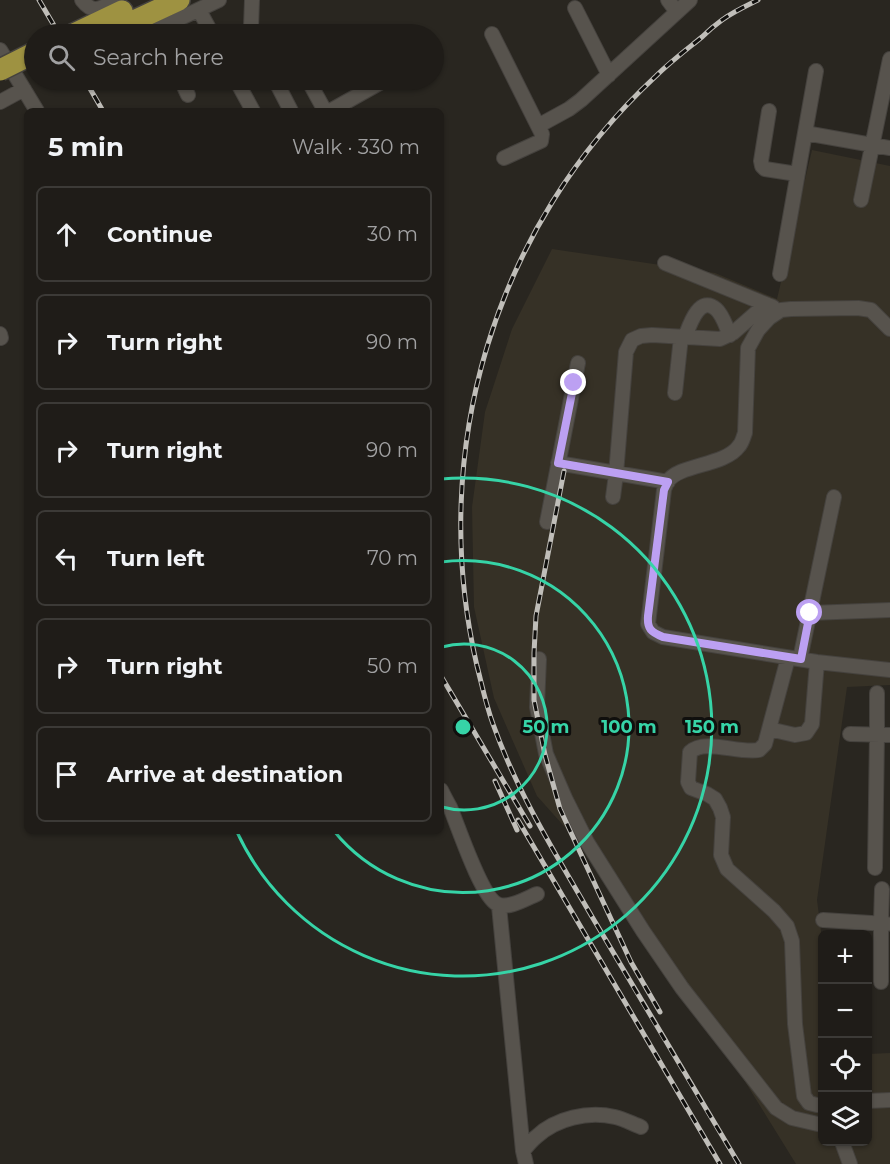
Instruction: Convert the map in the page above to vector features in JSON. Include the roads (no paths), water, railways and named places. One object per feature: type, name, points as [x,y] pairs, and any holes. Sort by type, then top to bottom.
[{"type":"highway","points":[[95,24],[146,0]]},
{"type":"highway","points":[[127,24],[179,0]]},
{"type":"highway","points":[[0,70],[24,58]]},
{"type":"highway","points":[[0,86],[24,74]]},
{"type":"street","points":[[82,0],[92,9],[99,9],[117,0]]},
{"type":"street","points":[[172,24],[219,0]]},
{"type":"street","points":[[251,24],[252,0]]},
{"type":"street","points":[[668,0],[677,12]]},
{"type":"street","points":[[537,126],[570,109],[690,0]]},
{"type":"street","points":[[575,8],[609,75]]},
{"type":"street","points":[[199,10],[207,24]]},
{"type":"street","points":[[492,34],[542,134],[541,141],[504,158]]},
{"type":"street","points":[[0,50],[24,89],[0,102]]},
{"type":"street","points":[[861,200],[890,59]]},
{"type":"street","points":[[780,274],[816,71]]},
{"type":"street","points":[[25,90],[35,108]]},
{"type":"street","points":[[186,90],[188,95]]},
{"type":"street","points":[[241,90],[251,108]]},
{"type":"street","points":[[280,90],[289,108]]},
{"type":"street","points":[[313,90],[323,108]]},
{"type":"street","points":[[334,108],[356,90]]},
{"type":"street","points":[[770,111],[762,166],[765,169],[797,174]]},
{"type":"street","points":[[805,133],[890,148]]},
{"type":"street","points":[[665,263],[781,310]]},
{"type":"street","points":[[613,497],[626,352],[632,340],[652,335],[720,339],[730,335],[766,304]]},
{"type":"street","points":[[675,393],[683,337],[695,314],[705,306],[713,307],[717,310],[730,335]]},
{"type":"street","points":[[890,329],[871,310],[847,308],[781,310],[769,318],[758,330],[748,348],[745,434],[740,445],[731,455],[673,476],[664,490],[648,616],[648,624],[653,632],[663,637],[817,662],[890,670]]},
{"type":"street","points":[[548,522],[578,363]]},
{"type":"street","points":[[558,463],[668,482]]},
{"type":"street","points":[[818,1104],[809,1103],[804,1096],[795,1024],[792,941],[787,926],[774,911],[727,869],[721,855],[723,817],[720,808],[715,799],[691,788],[688,782],[690,752],[696,747],[705,745],[750,752],[759,750],[765,744],[810,613],[834,497]]},
{"type":"street","points":[[810,613],[890,610]]},
{"type":"street","points":[[539,659],[537,707],[546,754],[587,842],[682,988],[776,1108],[792,1118],[818,1124]]},
{"type":"street","points":[[769,729],[795,735],[806,733],[812,724],[817,662]]},
{"type":"street","points":[[874,868],[884,735],[877,693]]},
{"type":"street","points":[[850,734],[884,735]]},
{"type":"street","points":[[444,796],[475,870],[491,900],[499,906],[508,906],[537,894]]},
{"type":"street","points":[[881,982],[874,954],[885,924],[882,889]]},
{"type":"street","points":[[499,906],[525,1157]]},
{"type":"street","points":[[824,920],[885,924]]},
{"type":"street","points":[[872,1101],[890,1100]]},
{"type":"street","points":[[525,1157],[537,1136],[550,1126],[570,1118],[590,1115],[614,1117],[641,1126]]},
{"type":"street","points":[[843,1146],[850,1164]]},
{"type":"railway","points":[[39,0],[53,24]]},
{"type":"railway","points":[[739,1164],[550,845],[513,774],[488,710],[477,666],[464,585],[461,505],[469,425],[487,347],[515,272],[553,201],[600,136],[656,76],[719,22],[758,0]]},
{"type":"railway","points":[[91,90],[101,108]]},
{"type":"railway","points":[[564,471],[536,616],[534,700],[545,755],[560,809],[631,962],[660,1012]]},
{"type":"railway","points":[[444,681],[530,826]]},
{"type":"railway","points":[[495,781],[517,830]]},
{"type":"railway","points":[[518,820],[720,1164]]}]
